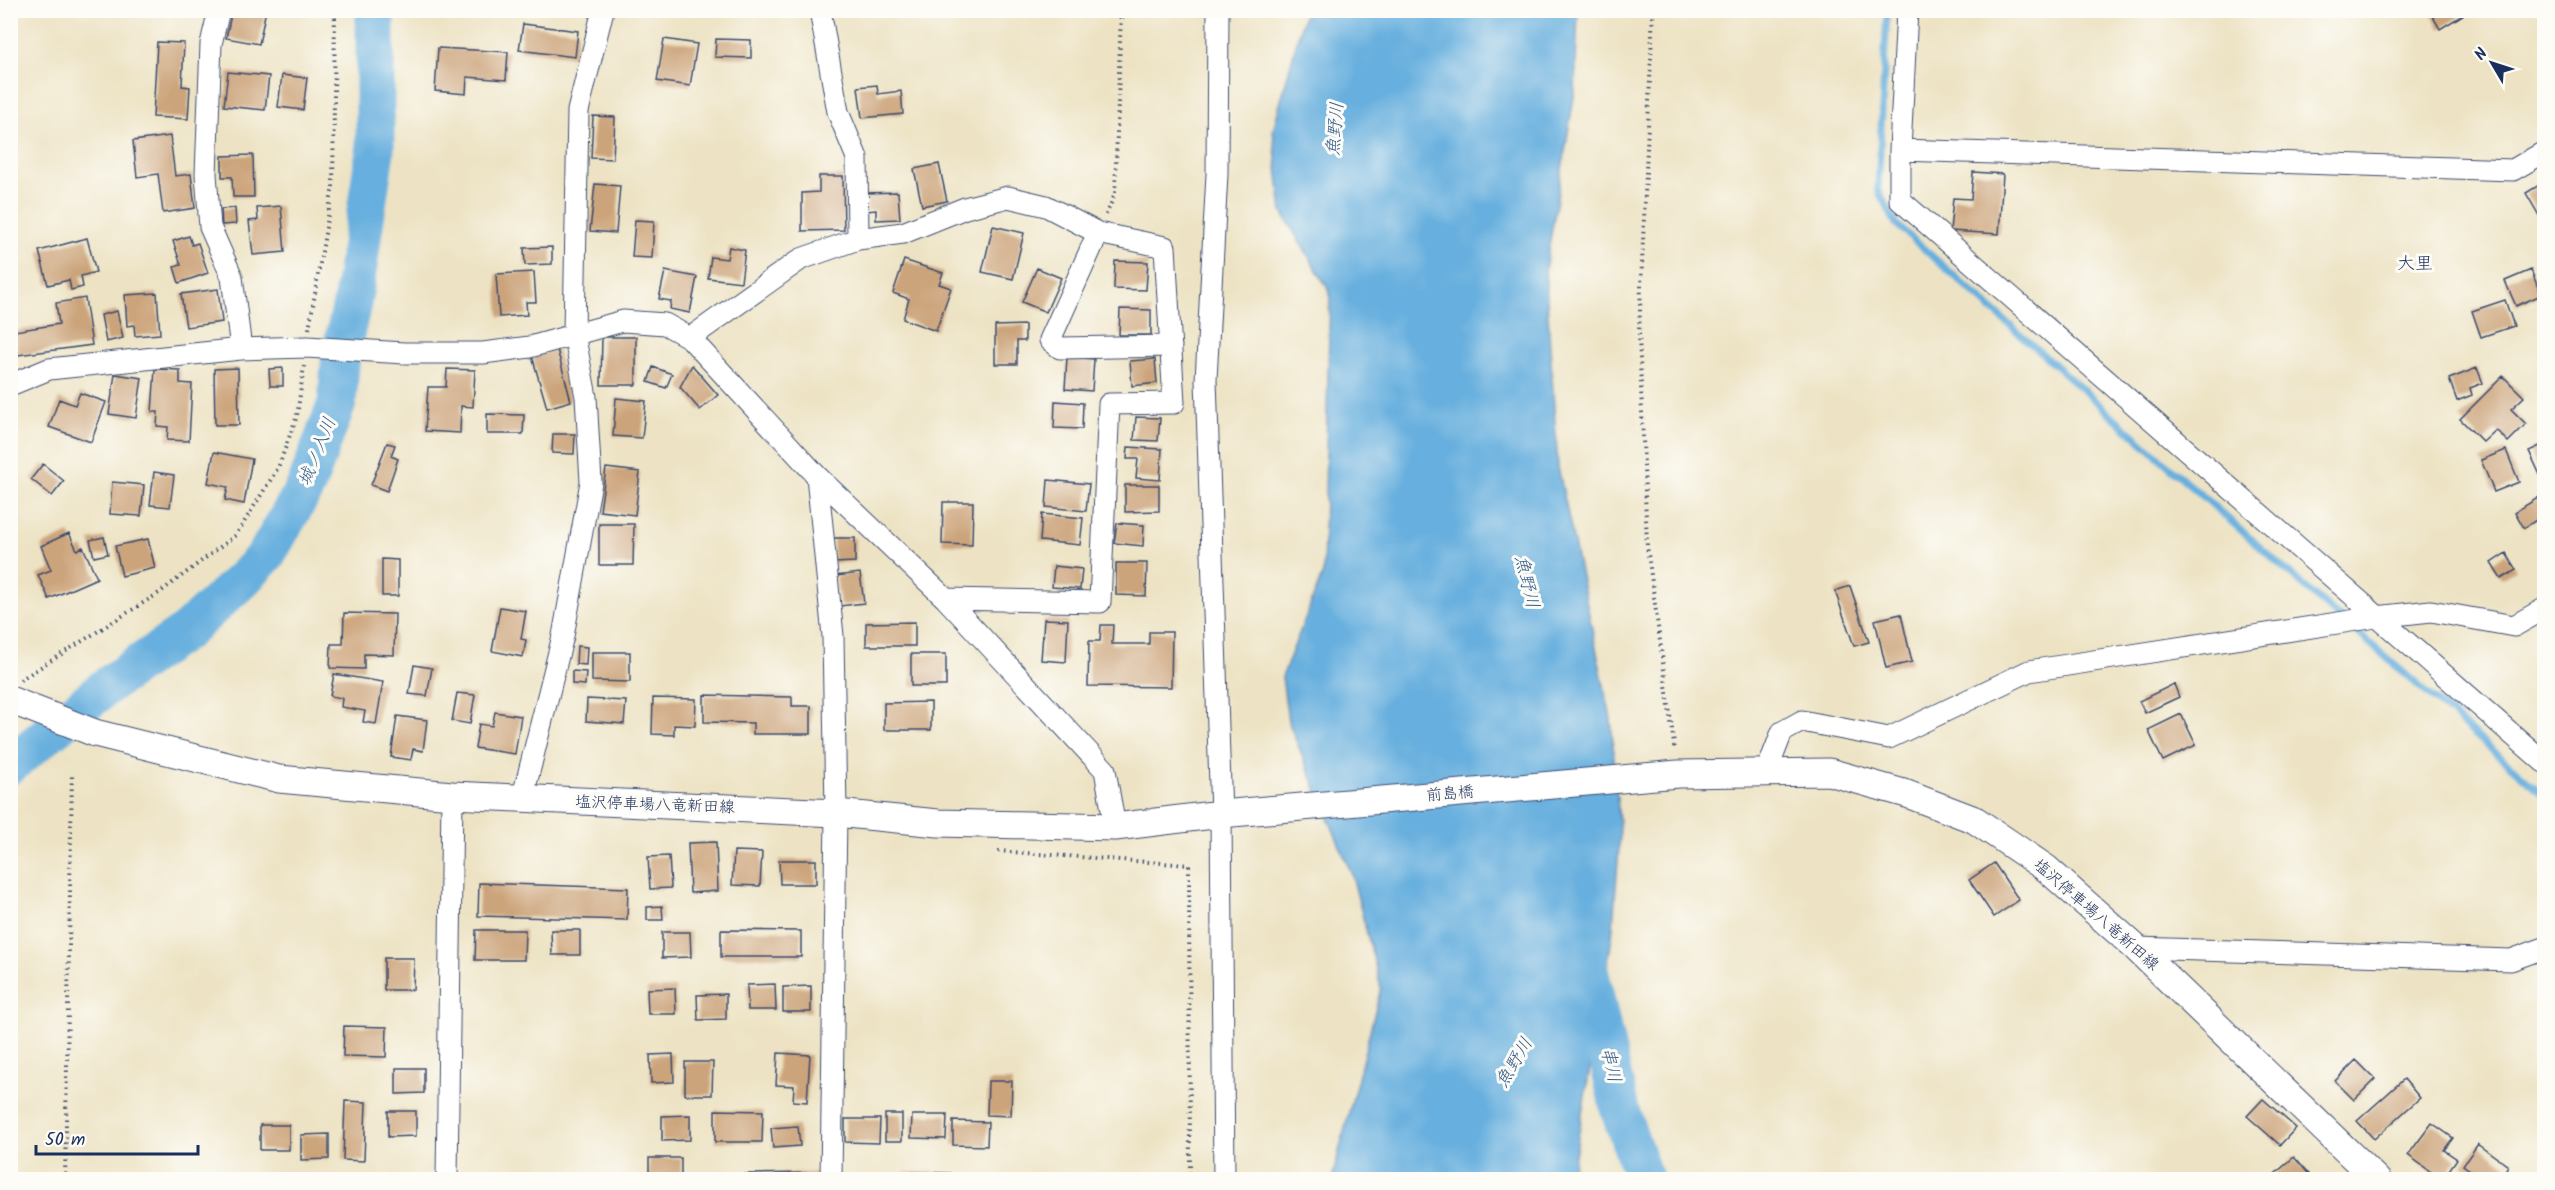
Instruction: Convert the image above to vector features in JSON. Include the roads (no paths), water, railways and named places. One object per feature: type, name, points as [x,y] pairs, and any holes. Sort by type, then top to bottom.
[{"type":"main road","name":"塩沢停車場八竜新田線","points":[[10,700],[95,733],[279,779],[522,800],[836,813],[938,823],[1115,827],[1221,814]]},
{"type":"main road","name":"塩沢停車場八竜新田線","points":[[1678,774],[1767,771],[1829,772],[1908,794],[1975,820],[2047,869],[2136,948],[2369,1176]]},
{"type":"main road","name":"前島橋","points":[[1221,814],[1678,774]]},
{"type":"street","points":[[219,10],[211,44],[206,174],[210,227],[232,277],[241,349]]},
{"type":"street","points":[[522,800],[563,636],[591,482],[586,397],[574,333],[578,111],[603,10]]},
{"type":"street","points":[[820,10],[838,112],[857,158],[858,239]]},
{"type":"street","points":[[1218,10],[1217,174],[1206,380],[1221,814],[1224,1179]]},
{"type":"street","points":[[1907,10],[1900,150],[1900,200],[2544,762]]},
{"type":"street","points":[[1900,150],[2513,170],[2544,153]]},
{"type":"street","points":[[690,338],[801,259],[858,239],[903,233],[965,208],[1008,197],[1046,207],[1098,233],[1165,247],[1174,403],[1109,404],[1100,602],[946,599]]},
{"type":"street","points":[[1098,233],[1050,340],[1060,348],[1171,346]]},
{"type":"street","points":[[10,385],[49,369],[241,349],[306,346],[404,353],[483,353],[530,347],[623,321],[665,324],[690,338],[817,476],[946,599],[1105,770],[1115,827]]},
{"type":"street","points":[[817,476],[833,636],[836,813],[831,1179]]},
{"type":"street","points":[[1767,771],[1782,732],[1802,721],[1889,738],[2029,671],[2376,617],[2431,611],[2514,626],[2544,609]]},
{"type":"street","points":[[447,1179],[452,795]]},
{"type":"street","points":[[2136,948],[2511,960],[2544,948]]},
{"type":"water","name":"魚野川","points":[[1305,11],[1578,11],[1575,91],[1545,271],[1558,467],[1611,719],[1620,835],[1612,938],[1571,1179],[1332,1179],[1381,988],[1352,875],[1288,721],[1282,677],[1323,573],[1330,292],[1282,212],[1273,130]]},
{"type":"waterway","name":"城ノ入川","points":[[10,765],[104,688],[185,632],[242,580],[266,555],[306,486],[337,403],[341,352],[353,299],[375,151],[375,10]]},
{"type":"waterway","points":[[1887,10],[1878,190],[1896,224],[2341,619]]},
{"type":"waterway","points":[[2350,626],[2544,795]]},
{"type":"waterway","name":"串川","points":[[1588,965],[1620,1111],[1644,1180]]},
{"type":"district","name":"大里","points":[[2415,264]]}]
